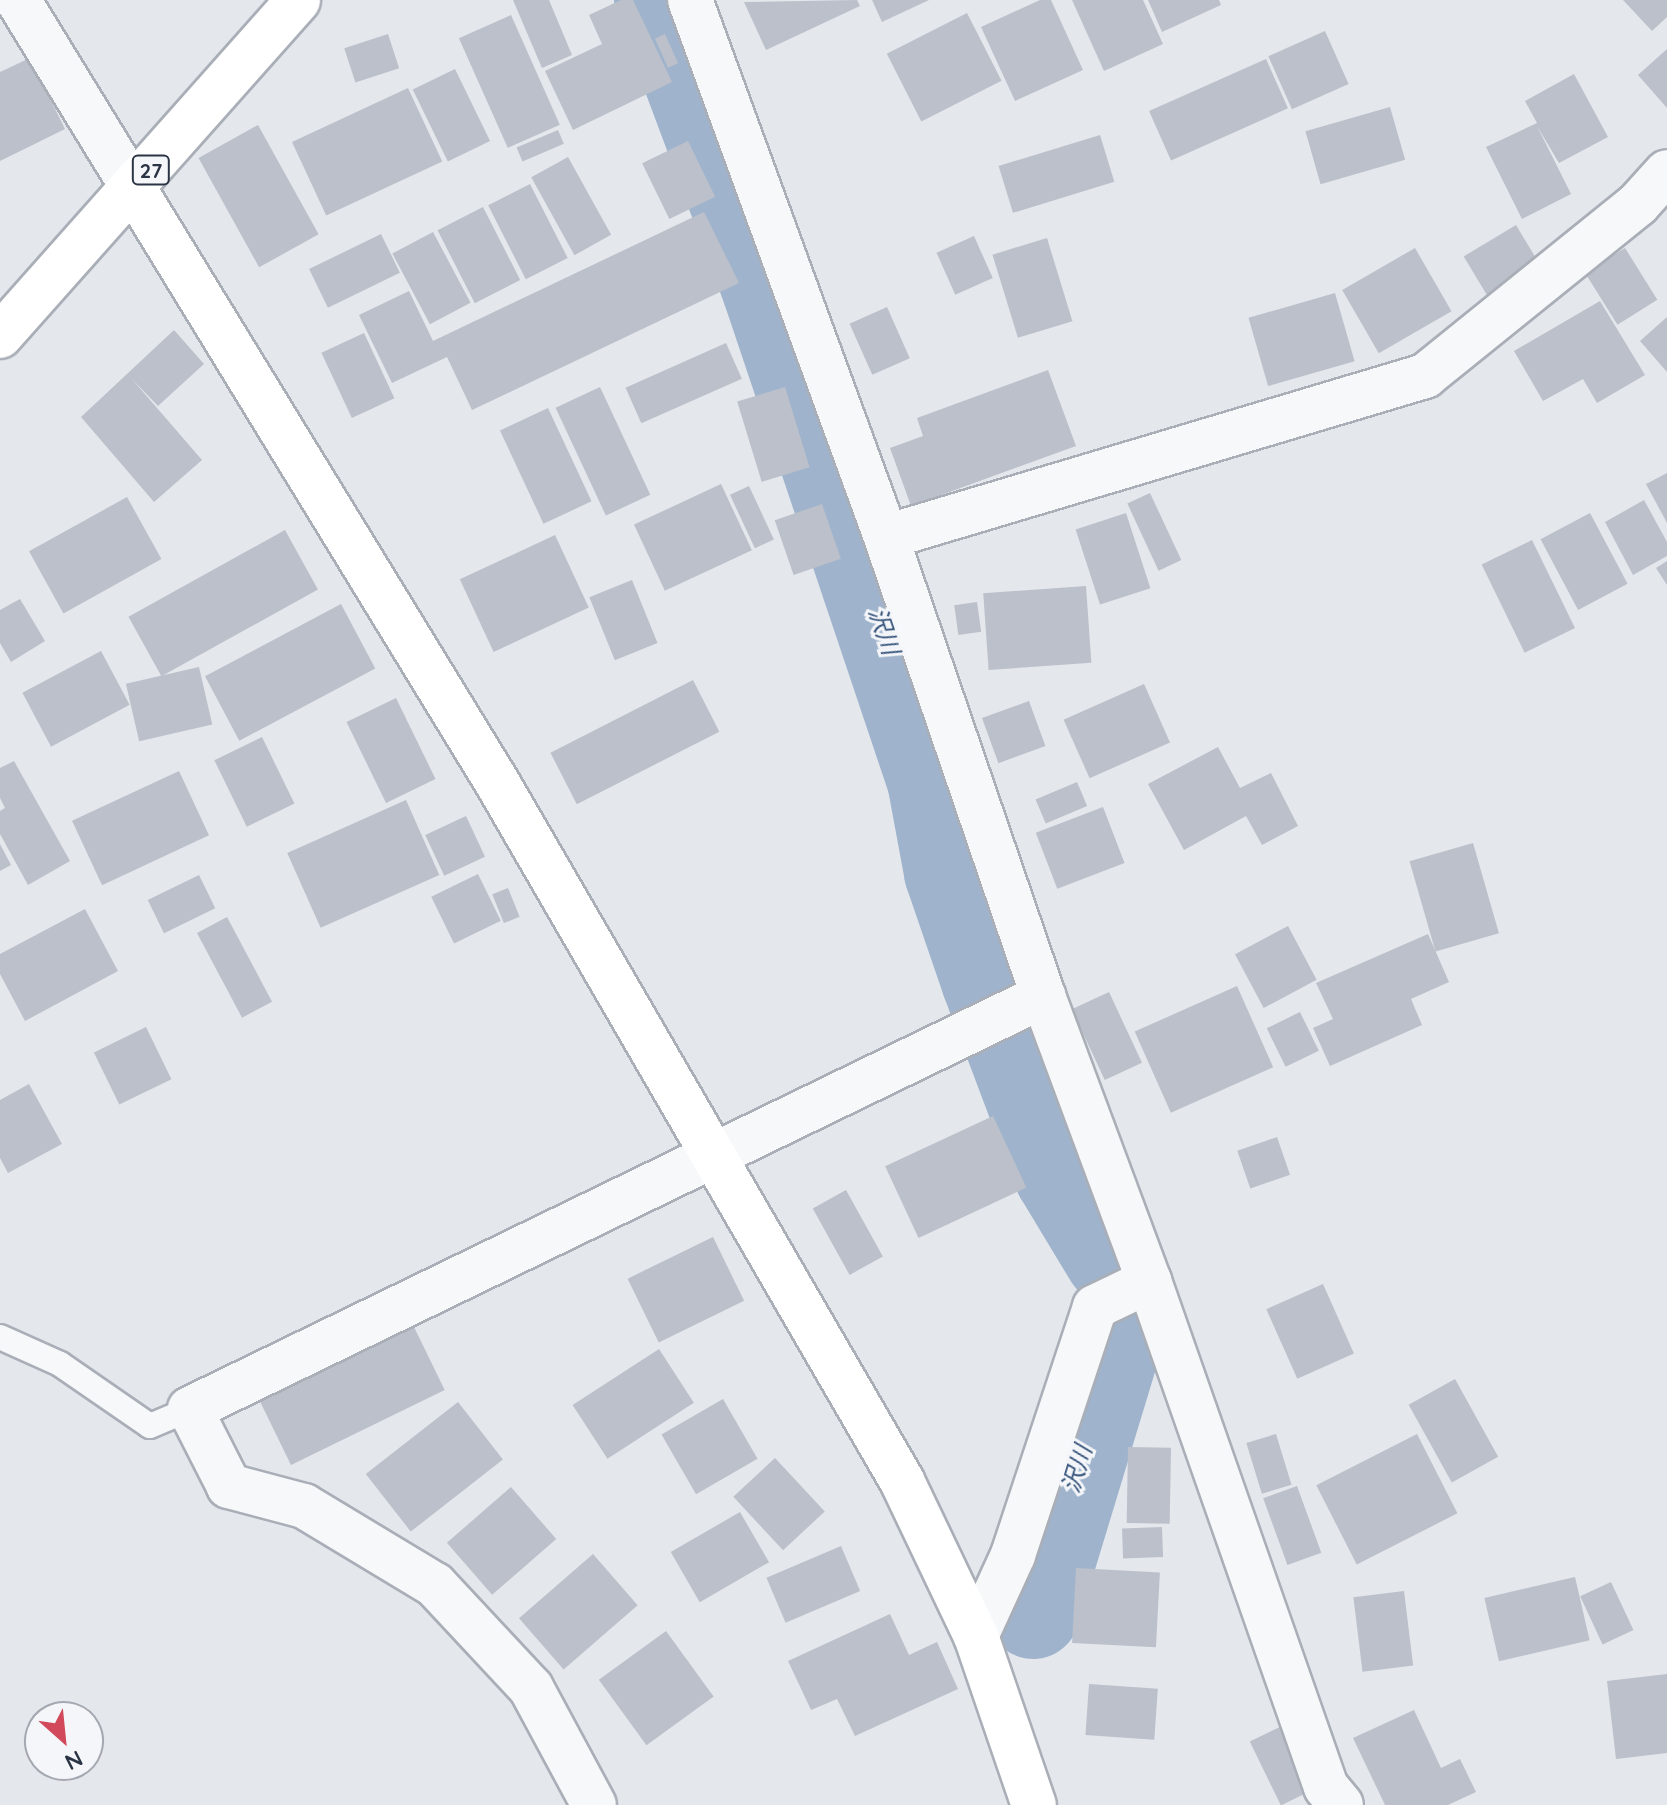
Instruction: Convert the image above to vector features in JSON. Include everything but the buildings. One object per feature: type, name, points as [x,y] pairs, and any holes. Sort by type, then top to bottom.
[{"type":"street","points":[[18,0],[498,784],[902,1481],[976,1636],[1034,1805]]},
{"type":"street","name":"27","points":[[0,336],[134,189],[298,0]]},
{"type":"street","points":[[690,0],[886,537],[1043,996],[1149,1281],[1326,1787],[1341,1805]]},
{"type":"street","points":[[886,537],[1425,376],[1638,204],[1667,172]]},
{"type":"street","points":[[594,1805],[531,1688],[435,1585],[304,1506],[229,1486],[190,1409],[1043,996]]},
{"type":"street","points":[[976,1636],[1013,1555],[1095,1307],[1149,1281]]},
{"type":"lane","points":[[0,1337],[60,1364],[150,1426],[190,1409]]},
{"type":"waterway","name":"沢川","points":[[661,0],[769,289],[934,780],[951,872],[988,980],[1061,1174],[1111,1257]]},
{"type":"waterway","name":"沢川","points":[[1033,1612],[1120,1326]]}]
